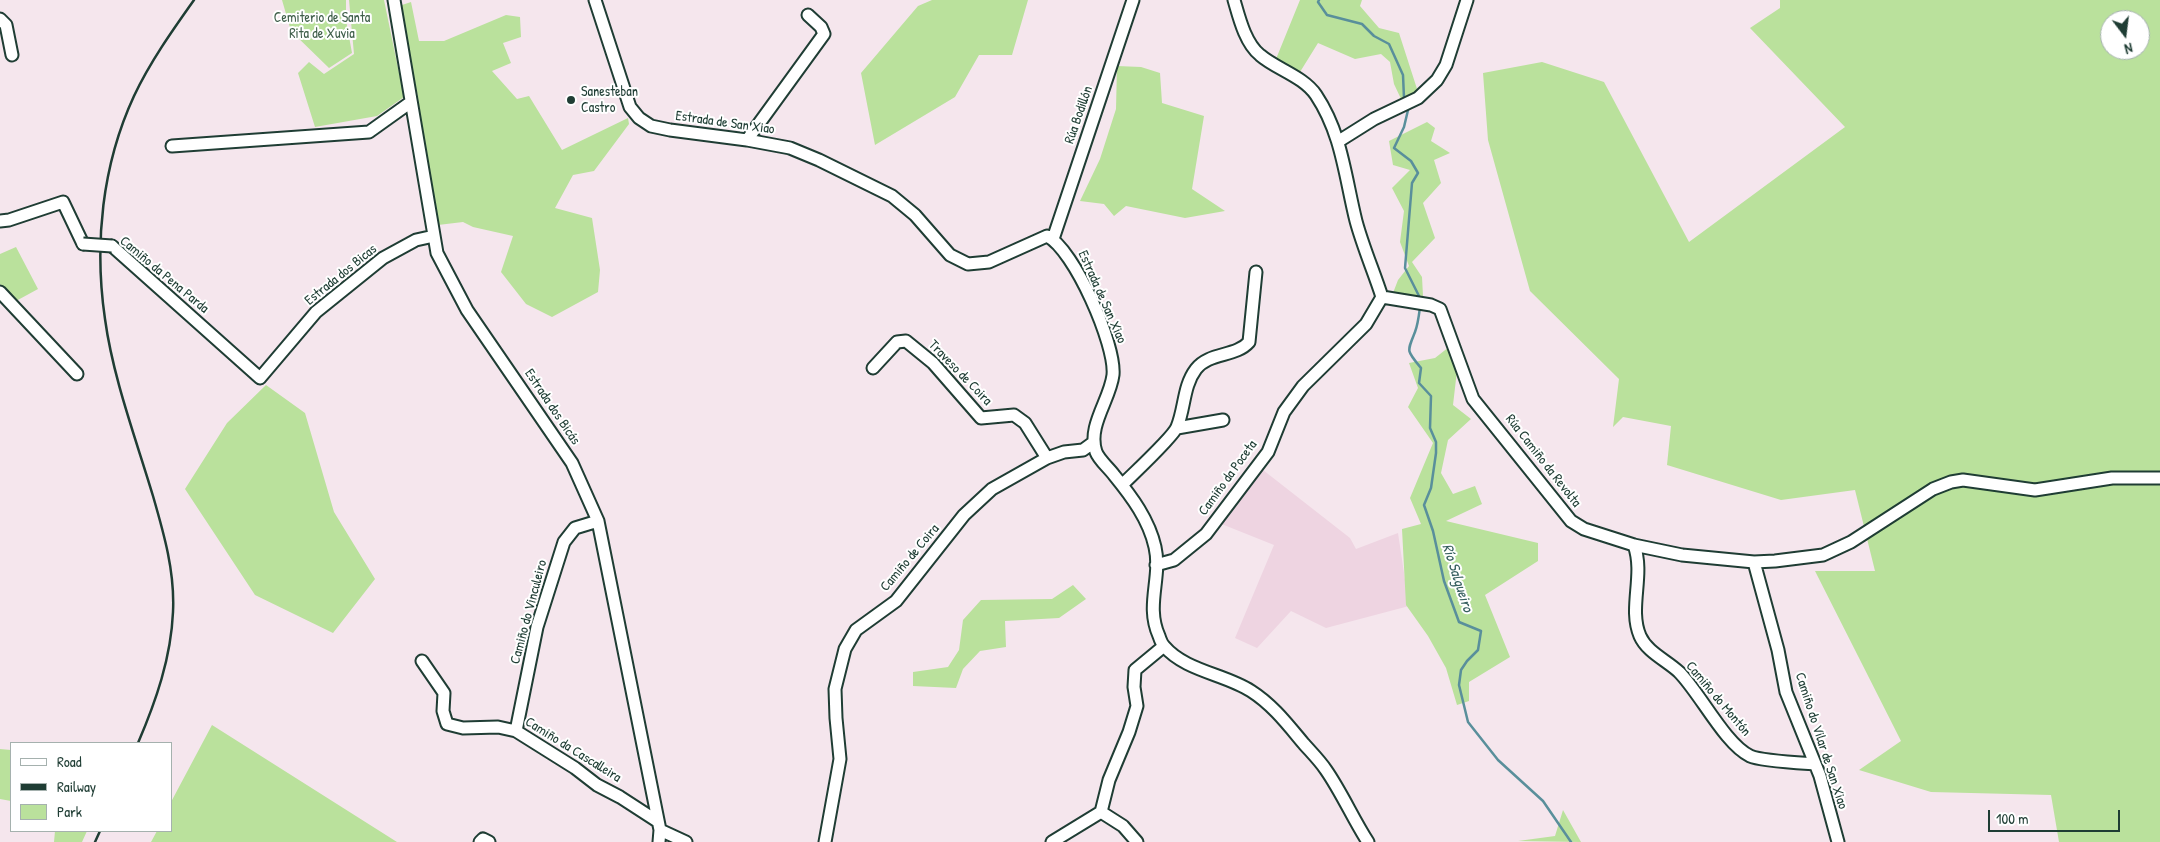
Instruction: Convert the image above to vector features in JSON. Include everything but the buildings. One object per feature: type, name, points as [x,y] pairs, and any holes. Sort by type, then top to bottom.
[{"type":"street","name":"Estrada dos Bicás","points":[[394,0],[437,253],[468,310],[572,463],[598,521],[659,831]]},
{"type":"street","name":"Rúa Bodillón","points":[[1053,239],[1133,0]]},
{"type":"street","points":[[1234,0],[1250,43],[1259,54],[1304,83],[1315,93],[1339,141],[1356,222],[1382,297]]},
{"type":"street","points":[[1339,141],[1374,119],[1418,98],[1437,80],[1446,65],[1467,0]]},
{"type":"street","name":"Estrada de San Xiao","points":[[598,1],[630,107],[639,118],[651,126],[790,148],[892,196],[916,215],[950,255],[968,264],[989,262],[1047,236],[1053,239],[1066,252],[1076,267],[1108,341],[1112,356],[1112,376],[1095,430],[1094,442]]},
{"type":"street","points":[[747,140],[824,34],[821,26],[808,15]]},
{"type":"street","points":[[0,19],[6,25],[12,55]]},
{"type":"street","points":[[172,146],[369,132],[410,102]]},
{"type":"street","name":"Camiño da Pena Parda","points":[[0,221],[9,220],[63,202],[83,244],[112,246],[260,378]]},
{"type":"street","name":"Estrada dos Bicas","points":[[260,378],[323,306],[383,258],[416,240],[434,236]]},
{"type":"street","points":[[1122,485],[1177,428],[1188,382],[1197,367],[1213,358],[1244,348],[1249,342],[1256,272]]},
{"type":"street","points":[[0,292],[77,374]]},
{"type":"street","name":"Rúa Camiño da Revolta","points":[[1382,297],[1431,305],[1440,309],[1473,399],[1550,496],[1571,521],[1584,529],[1634,545],[1682,555],[1754,562],[1775,561],[1823,554],[1851,542],[1933,489],[1951,482],[1963,480],[2035,490],[2112,478],[2160,478]]},
{"type":"street","name":"Camiño da Poceta","points":[[1156,565],[1174,560],[1206,534],[1268,452],[1284,412],[1303,386],[1366,324],[1382,297]]},
{"type":"street","name":"Traveso de Coira","points":[[873,368],[897,342],[906,341],[933,363],[981,418],[1014,414],[1025,422],[1047,458]]},
{"type":"street","points":[[1177,428],[1223,420]]},
{"type":"street","points":[[1094,442],[1097,453],[1147,521],[1156,549],[1152,609],[1154,625],[1164,646],[1183,661],[1250,690],[1274,708],[1326,770],[1368,842]]},
{"type":"street","name":"Camiño de Coira","points":[[825,842],[840,759],[836,718],[836,690],[845,648],[856,630],[896,601],[964,516],[992,490],[1047,458],[1064,452],[1083,450],[1094,442]]},
{"type":"street","name":"Camiño do Vinculeiro","points":[[516,731],[537,627],[564,542],[575,528],[598,521]]},
{"type":"street","name":"Camiño do Montón","points":[[1634,545],[1638,558],[1636,619],[1640,636],[1651,650],[1679,673],[1737,747],[1751,757],[1815,764]]},
{"type":"street","name":"Camiño do Vilar de San Xiao","points":[[1754,562],[1778,650],[1786,692],[1820,776],[1838,842]]},
{"type":"street","points":[[1052,842],[1101,812],[1109,780],[1129,732],[1137,706],[1134,687],[1135,670],[1164,646]]},
{"type":"street","name":"Camiño da Cascalleira","points":[[422,661],[444,693],[443,711],[447,724],[462,728],[498,727],[516,731],[575,768],[597,785],[620,797],[659,831],[686,842]]},
{"type":"street","points":[[1101,812],[1123,826],[1137,842]]},
{"type":"street","points":[[480,842],[483,839],[489,842]]},
{"type":"shaded area","points":[[1263,470],[1350,538],[1356,549],[1398,533],[1409,606],[1326,628],[1291,611],[1257,648],[1235,638],[1274,545],[1219,523]]},
{"type":"green space","name":"Cemiterio de Santa Rita de Xuvia","points":[[282,0],[346,0],[346,20],[352,53],[329,68],[291,31]]},
{"type":"green space","points":[[349,0],[384,0],[404,97],[377,116],[315,127],[298,73],[309,62],[324,74],[354,54]]},
{"type":"green space","points":[[932,0],[1028,0],[1012,55],[979,55],[955,97],[875,145],[861,73],[918,6]]},
{"type":"green space","points":[[1300,0],[1362,0],[1360,6],[1379,28],[1399,33],[1418,92],[1402,101],[1394,84],[1390,62],[1381,54],[1355,59],[1318,43],[1300,72],[1276,59]]},
{"type":"green space","points":[[1780,0],[2160,0],[2160,842],[2059,842],[2051,795],[1931,792],[1859,770],[1901,741],[1815,571],[1875,571],[1855,490],[1781,500],[1667,465],[1671,426],[1623,417],[1613,427],[1619,379],[1530,291],[1488,140],[1483,73],[1542,62],[1604,82],[1689,242],[1845,127],[1750,28],[1780,8]]},
{"type":"green space","points":[[411,2],[419,41],[444,41],[506,15],[520,17],[521,37],[503,43],[511,63],[492,71],[517,99],[529,96],[562,150],[628,118],[629,124],[594,171],[573,175],[555,208],[592,218],[600,270],[598,292],[552,317],[526,304],[501,272],[513,236],[473,227],[463,222],[438,225],[426,164],[418,97],[399,6]]},
{"type":"green space","points":[[1117,66],[1141,67],[1160,73],[1162,103],[1204,116],[1192,189],[1225,211],[1185,218],[1126,206],[1114,216],[1104,204],[1080,201],[1100,159],[1116,109]]},
{"type":"green space","points":[[1427,122],[1435,128],[1431,141],[1450,153],[1434,160],[1441,183],[1423,203],[1435,238],[1412,262],[1422,277],[1423,296],[1393,293],[1398,280],[1409,266],[1400,242],[1404,211],[1392,188],[1410,170],[1393,165],[1389,141]]},
{"type":"green space","points":[[16,247],[38,289],[16,301],[0,284],[0,254]]},
{"type":"green space","points":[[1449,347],[1458,362],[1453,405],[1471,419],[1448,440],[1441,473],[1453,494],[1475,486],[1482,504],[1446,521],[1538,543],[1538,561],[1485,595],[1510,657],[1469,682],[1469,701],[1457,705],[1446,668],[1428,636],[1406,605],[1402,529],[1421,524],[1410,498],[1433,443],[1408,407],[1418,388],[1409,363],[1435,358]]},
{"type":"green space","points":[[266,385],[305,413],[334,512],[375,579],[333,633],[255,595],[185,489],[227,423]]},
{"type":"green space","points":[[1073,585],[1086,599],[1059,618],[1005,621],[1006,647],[980,651],[963,669],[956,688],[913,686],[913,672],[948,667],[959,650],[963,620],[981,600],[1052,599]]},
{"type":"green space","points":[[212,725],[397,842],[151,842],[156,832],[172,832],[172,800]]},
{"type":"green space","points":[[0,749],[10,750],[10,801],[0,799]]},
{"type":"green space","points":[[1563,810],[1581,842],[1518,841],[1555,836]]},
{"type":"green space","points":[[55,832],[87,832],[82,842],[54,842]]},
{"type":"waterway","name":"Río Salgueiro","points":[[1319,0],[1318,2],[1327,15],[1362,24],[1374,36],[1389,44],[1403,75],[1404,98]]},
{"type":"waterway","name":"Río Salgueiro","points":[[1408,110],[1404,127],[1394,148],[1411,161],[1418,173],[1412,183],[1405,268],[1420,298]]},
{"type":"waterway","name":"Río Salgueiro","points":[[1420,307],[1417,326],[1409,351],[1421,368],[1419,383],[1431,396],[1430,428],[1436,442],[1431,488],[1424,505],[1433,531],[1444,581],[1459,622],[1481,631],[1478,650],[1461,670],[1459,685],[1468,722],[1498,760],[1543,801],[1571,842]]},
{"type":"railway","points":[[138,742],[151,711],[166,663],[172,629],[173,597],[168,553],[161,525],[113,364],[105,319],[100,262],[103,205],[114,149],[134,96],[147,71],[194,0]]},
{"type":"railway","points":[[95,842],[100,832]]},
{"type":"place","name":"Sanesteban Castro","points":[[571,100]]}]
